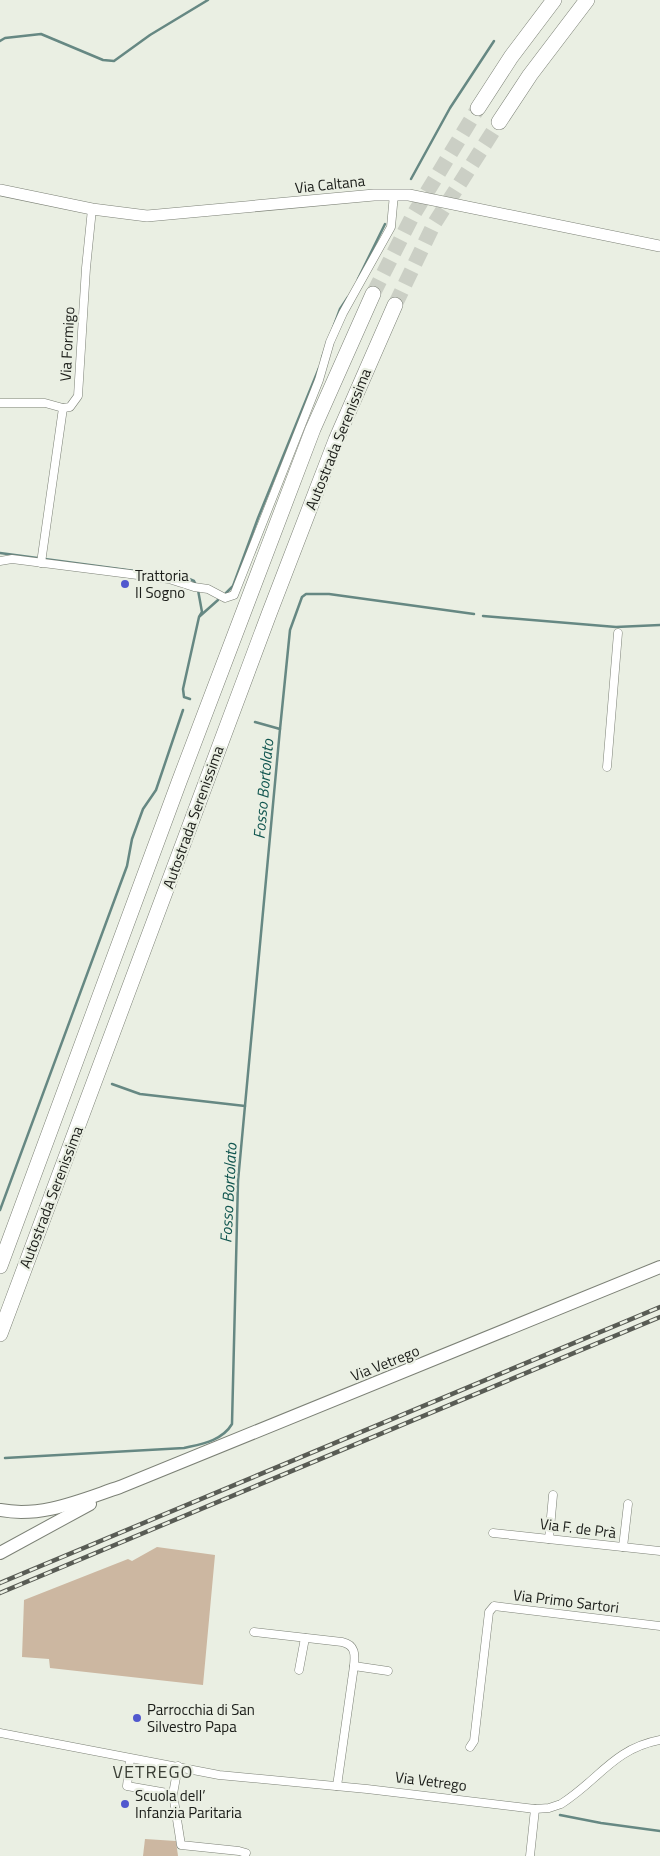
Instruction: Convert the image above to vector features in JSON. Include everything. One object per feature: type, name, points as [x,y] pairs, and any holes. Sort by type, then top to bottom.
[{"type":"highway","points":[[478,108],[511,57],[554,0]]},
{"type":"highway","points":[[499,122],[530,75],[587,0]]},
{"type":"highway","name":"Autostrada Serenissima","points":[[0,1266],[179,782],[313,429],[373,294]]},
{"type":"highway","name":"Autostrada Serenissima","points":[[0,1334],[276,596],[336,440],[395,305]]},
{"type":"main road","name":"Via Caltana","points":[[0,190],[92,209],[147,216],[394,194],[660,246]]},
{"type":"main road","name":"Via Vetrego","points":[[0,1510],[26,1513],[48,1510],[120,1487],[649,1274],[660,1267]]},
{"type":"main road","name":"Via Vetrego","points":[[0,1553],[120,1487]]},
{"type":"street","points":[[0,561],[41,558],[169,579],[215,591],[228,599],[237,591],[319,380],[330,342],[343,313],[391,228],[394,194]]},
{"type":"street","name":"Via Formigo","points":[[63,408],[70,407],[78,396],[86,268],[92,209]]},
{"type":"street","points":[[0,403],[45,403],[63,408],[41,558]]},
{"type":"street","points":[[607,767],[618,634]]},
{"type":"street","points":[[549,1539],[553,1495]]},
{"type":"street","points":[[623,1547],[628,1504]]},
{"type":"street","name":"Via F. de Prà","points":[[492,1532],[660,1551]]},
{"type":"street","name":"Via Primo Sartori","points":[[470,1747],[474,1741],[491,1608],[498,1606],[660,1626]]},
{"type":"street","points":[[254,1632],[349,1644],[355,1652],[336,1786]]},
{"type":"street","points":[[300,1670],[305,1638]]},
{"type":"street","points":[[354,1666],[388,1671]]},
{"type":"street","name":"Via Vetrego","points":[[0,1733],[220,1775],[336,1786],[534,1809],[549,1808],[561,1804],[623,1753],[640,1745],[660,1740]]},
{"type":"street","points":[[130,1759],[127,1786],[173,1794]]},
{"type":"street","points":[[178,1766],[173,1794],[182,1845],[246,1853]]},
{"type":"street","points":[[530,1856],[534,1809]]},
{"type":"shaded area","points":[[157,1547],[215,1555],[203,1685],[50,1668],[49,1659],[22,1657],[24,1600],[128,1559],[132,1561]]},
{"type":"shaded area","points":[[145,1839],[176,1841],[178,1856],[143,1856]]},
{"type":"waterway","points":[[0,41],[5,38],[41,34],[103,60],[114,61],[150,35],[208,0]]},
{"type":"waterway","points":[[411,179],[450,108],[494,41]]},
{"type":"waterway","points":[[358,279],[385,224]]},
{"type":"waterway","points":[[322,358],[340,309],[348,297]]},
{"type":"waterway","points":[[226,593],[233,586],[258,518],[319,368]]},
{"type":"waterway","points":[[0,553],[187,578],[194,581],[196,585]]},
{"type":"waterway","points":[[190,699],[184,697],[183,689],[199,617],[202,612],[198,590]]},
{"type":"waterway","points":[[255,722],[280,729],[290,630],[302,597],[306,594],[329,594],[474,614]]},
{"type":"waterway","points":[[200,616],[218,600]]},
{"type":"waterway","points":[[483,616],[616,627],[660,625]]},
{"type":"waterway","name":"Fosso Bortolato","points":[[0,1210],[127,866],[132,839],[143,809],[156,790],[183,710]]},
{"type":"waterway","name":"Fosso Bortolato","points":[[5,1458],[184,1448],[217,1438],[228,1430],[232,1424],[238,1181],[280,729]]},
{"type":"waterway","points":[[112,1084],[140,1094],[245,1106]]},
{"type":"waterway","points":[[560,1815],[660,1831]]},
{"type":"tunnel","points":[[373,294],[412,217],[478,108]]},
{"type":"tunnel","points":[[395,305],[434,224],[499,122]]},
{"type":"railway","points":[[0,1583],[660,1307]]},
{"type":"railway","points":[[0,1593],[660,1317]]},
{"type":"place","name":"Trattoria Il Sogno","points":[[125,584]]},
{"type":"place","name":"Parrocchia di San Silvestro Papa","points":[[137,1718]]},
{"type":"place","name":"Scuola dell’ Infanzia Paritaria","points":[[125,1804]]},
{"type":"district","name":"VETREGO","points":[[153,1771]]}]
